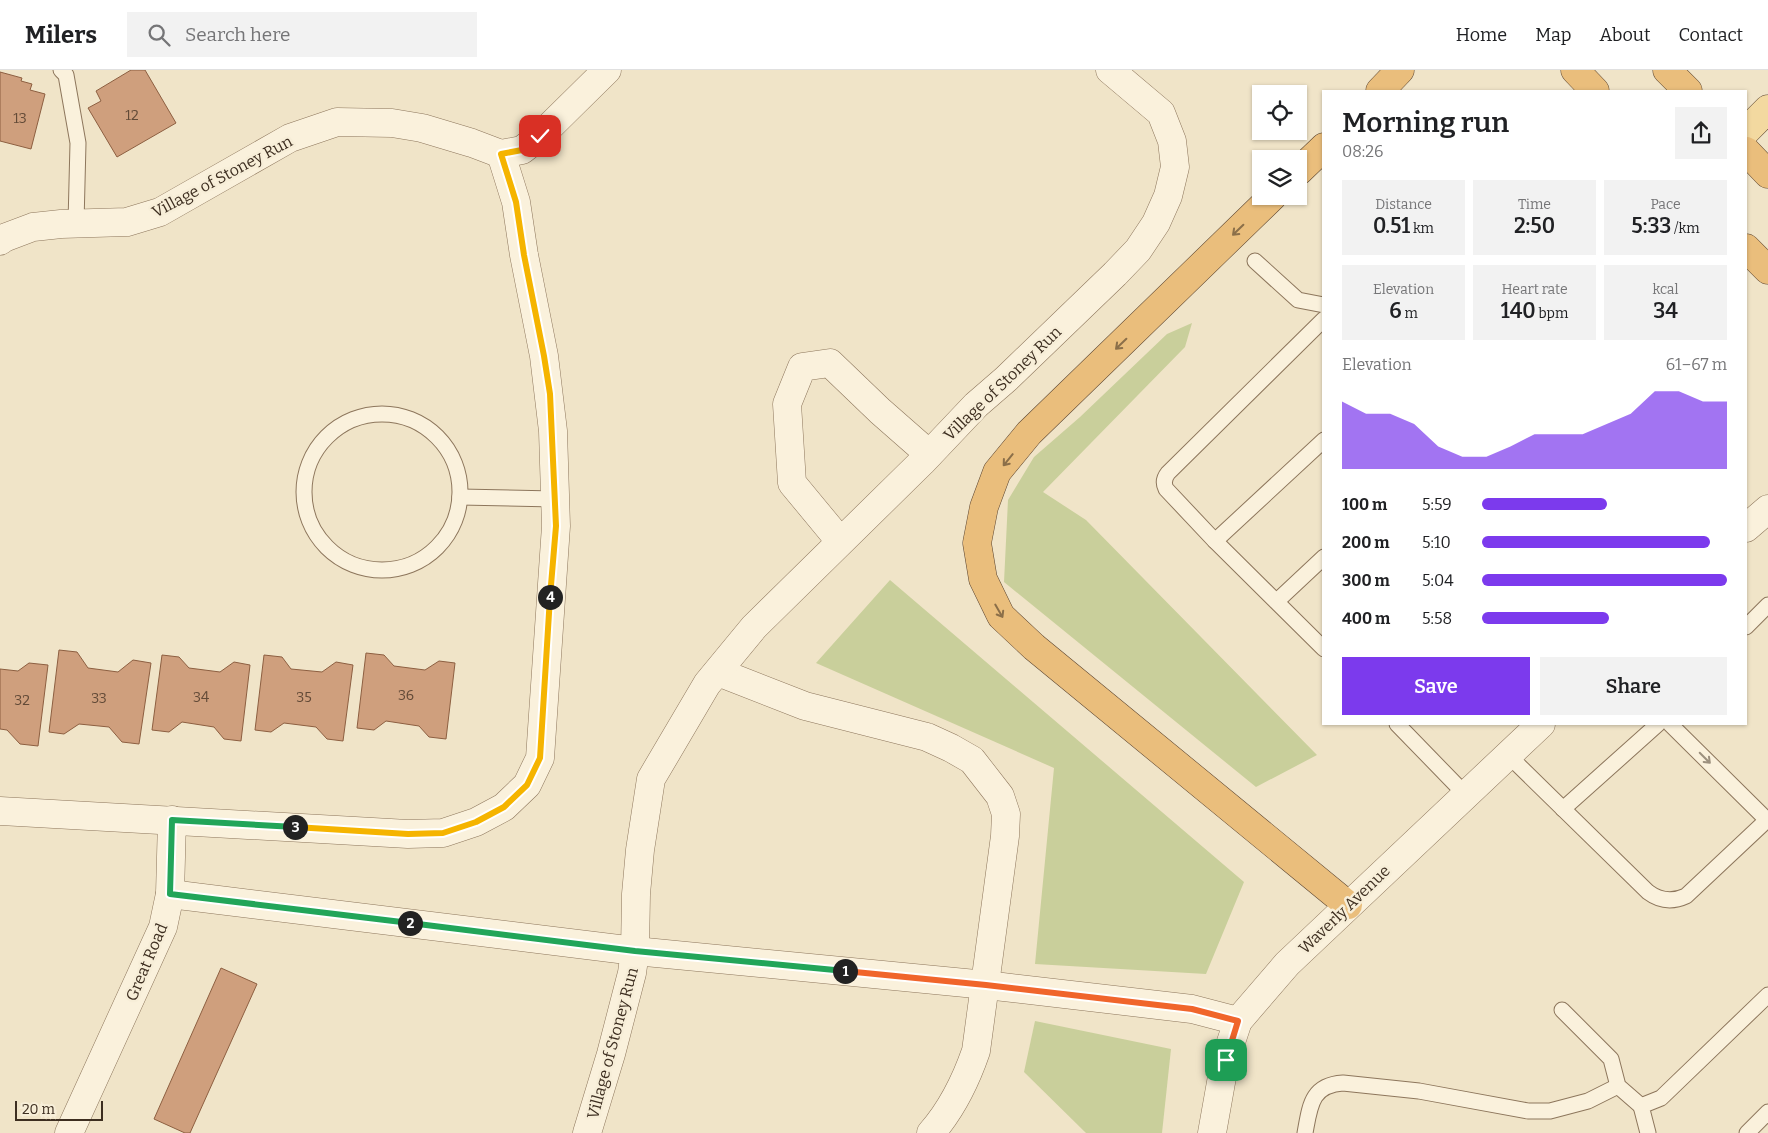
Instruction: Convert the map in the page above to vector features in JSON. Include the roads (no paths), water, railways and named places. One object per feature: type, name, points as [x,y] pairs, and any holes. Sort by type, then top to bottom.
[{"type":"highway","points":[[1381,90],[1400,70]]},
{"type":"highway","points":[[1575,70],[1595,90]]},
{"type":"highway","points":[[1668,70],[1687,90]]},
{"type":"highway","points":[[1307,163],[1322,148]]},
{"type":"highway","points":[[1747,153],[1768,174]]},
{"type":"highway","points":[[1264,205],[1029,433],[997,472],[984,507],[977,543],[983,579],[1001,616],[1034,647],[1348,905]]},
{"type":"highway","points":[[1747,249],[1768,270]]},
{"type":"main road","points":[[1747,130],[1768,109]]},
{"type":"street","points":[[0,811],[408,834],[443,833],[476,822],[504,807],[527,785],[540,758],[556,526],[555,500],[552,432],[544,356],[524,255],[516,202],[501,154],[522,150],[540,136],[607,70]]},
{"type":"street","name":"Village of Stoney Run","points":[[587,1133],[605,1079],[625,1005],[635,951],[636,894],[640,850],[651,779],[706,684],[754,627],[976,405],[1006,379],[1115,274],[1138,250],[1156,223],[1168,196],[1175,167],[1172,141],[1161,113],[1110,70]]},
{"type":"street","name":"Village of Stoney Run","points":[[0,241],[33,227],[76,223],[126,222],[160,212],[290,138],[337,122],[392,123],[422,128],[501,154]]},
{"type":"street","points":[[840,541],[792,483],[787,404],[802,367],[830,363],[880,411],[929,454]]},
{"type":"street","points":[[1747,527],[1768,509]]},
{"type":"street","points":[[718,672],[805,706],[927,737],[972,760],[1000,796],[1006,814],[986,985],[976,1051],[968,1075],[954,1100],[931,1133]]},
{"type":"street","name":"Waverly Avenue","points":[[1212,1133],[1226,1060],[1238,1021],[1287,964],[1540,725]]},
{"type":"street","name":"Great Road","points":[[69,1133],[163,927],[170,894],[172,820]]},
{"type":"street","points":[[170,894],[635,951],[986,985],[1192,1009],[1238,1021]]},
{"type":"lane","points":[[61,70],[66,75],[78,143],[76,223]]},
{"type":"lane","points":[[1255,261],[1298,300],[1322,305]]},
{"type":"lane","points":[[1322,321],[1164,478],[1166,489],[1215,541],[1322,647]]},
{"type":"lane","points":[[380,414],[405,418],[427,429],[445,446],[457,470],[460,497],[454,523],[439,546],[418,562],[391,570],[364,568],[340,558],[321,541],[309,520],[304,496],[306,471],[317,448],[334,430],[356,419],[380,414]]},
{"type":"lane","points":[[1215,541],[1322,442]]},
{"type":"lane","points":[[460,497],[555,500]]},
{"type":"lane","points":[[1277,601],[1322,559]]},
{"type":"lane","points":[[1747,626],[1768,605]]},
{"type":"lane","points":[[1398,725],[1465,794]]},
{"type":"lane","points":[[1563,809],[1657,725]]},
{"type":"lane","points":[[1508,755],[1648,892],[1659,899],[1680,899],[1686,896],[1767,820],[1671,725]]},
{"type":"lane","points":[[1641,1106],[1661,1098],[1768,995]]},
{"type":"lane","points":[[1562,1010],[1611,1059],[1618,1086],[1641,1106],[1648,1133]]},
{"type":"lane","points":[[1304,1133],[1314,1097],[1321,1090],[1332,1084],[1343,1083],[1419,1091],[1528,1111],[1550,1112],[1588,1101],[1618,1086]]},
{"type":"lane","points":[[1747,1133],[1768,1112]]}]
